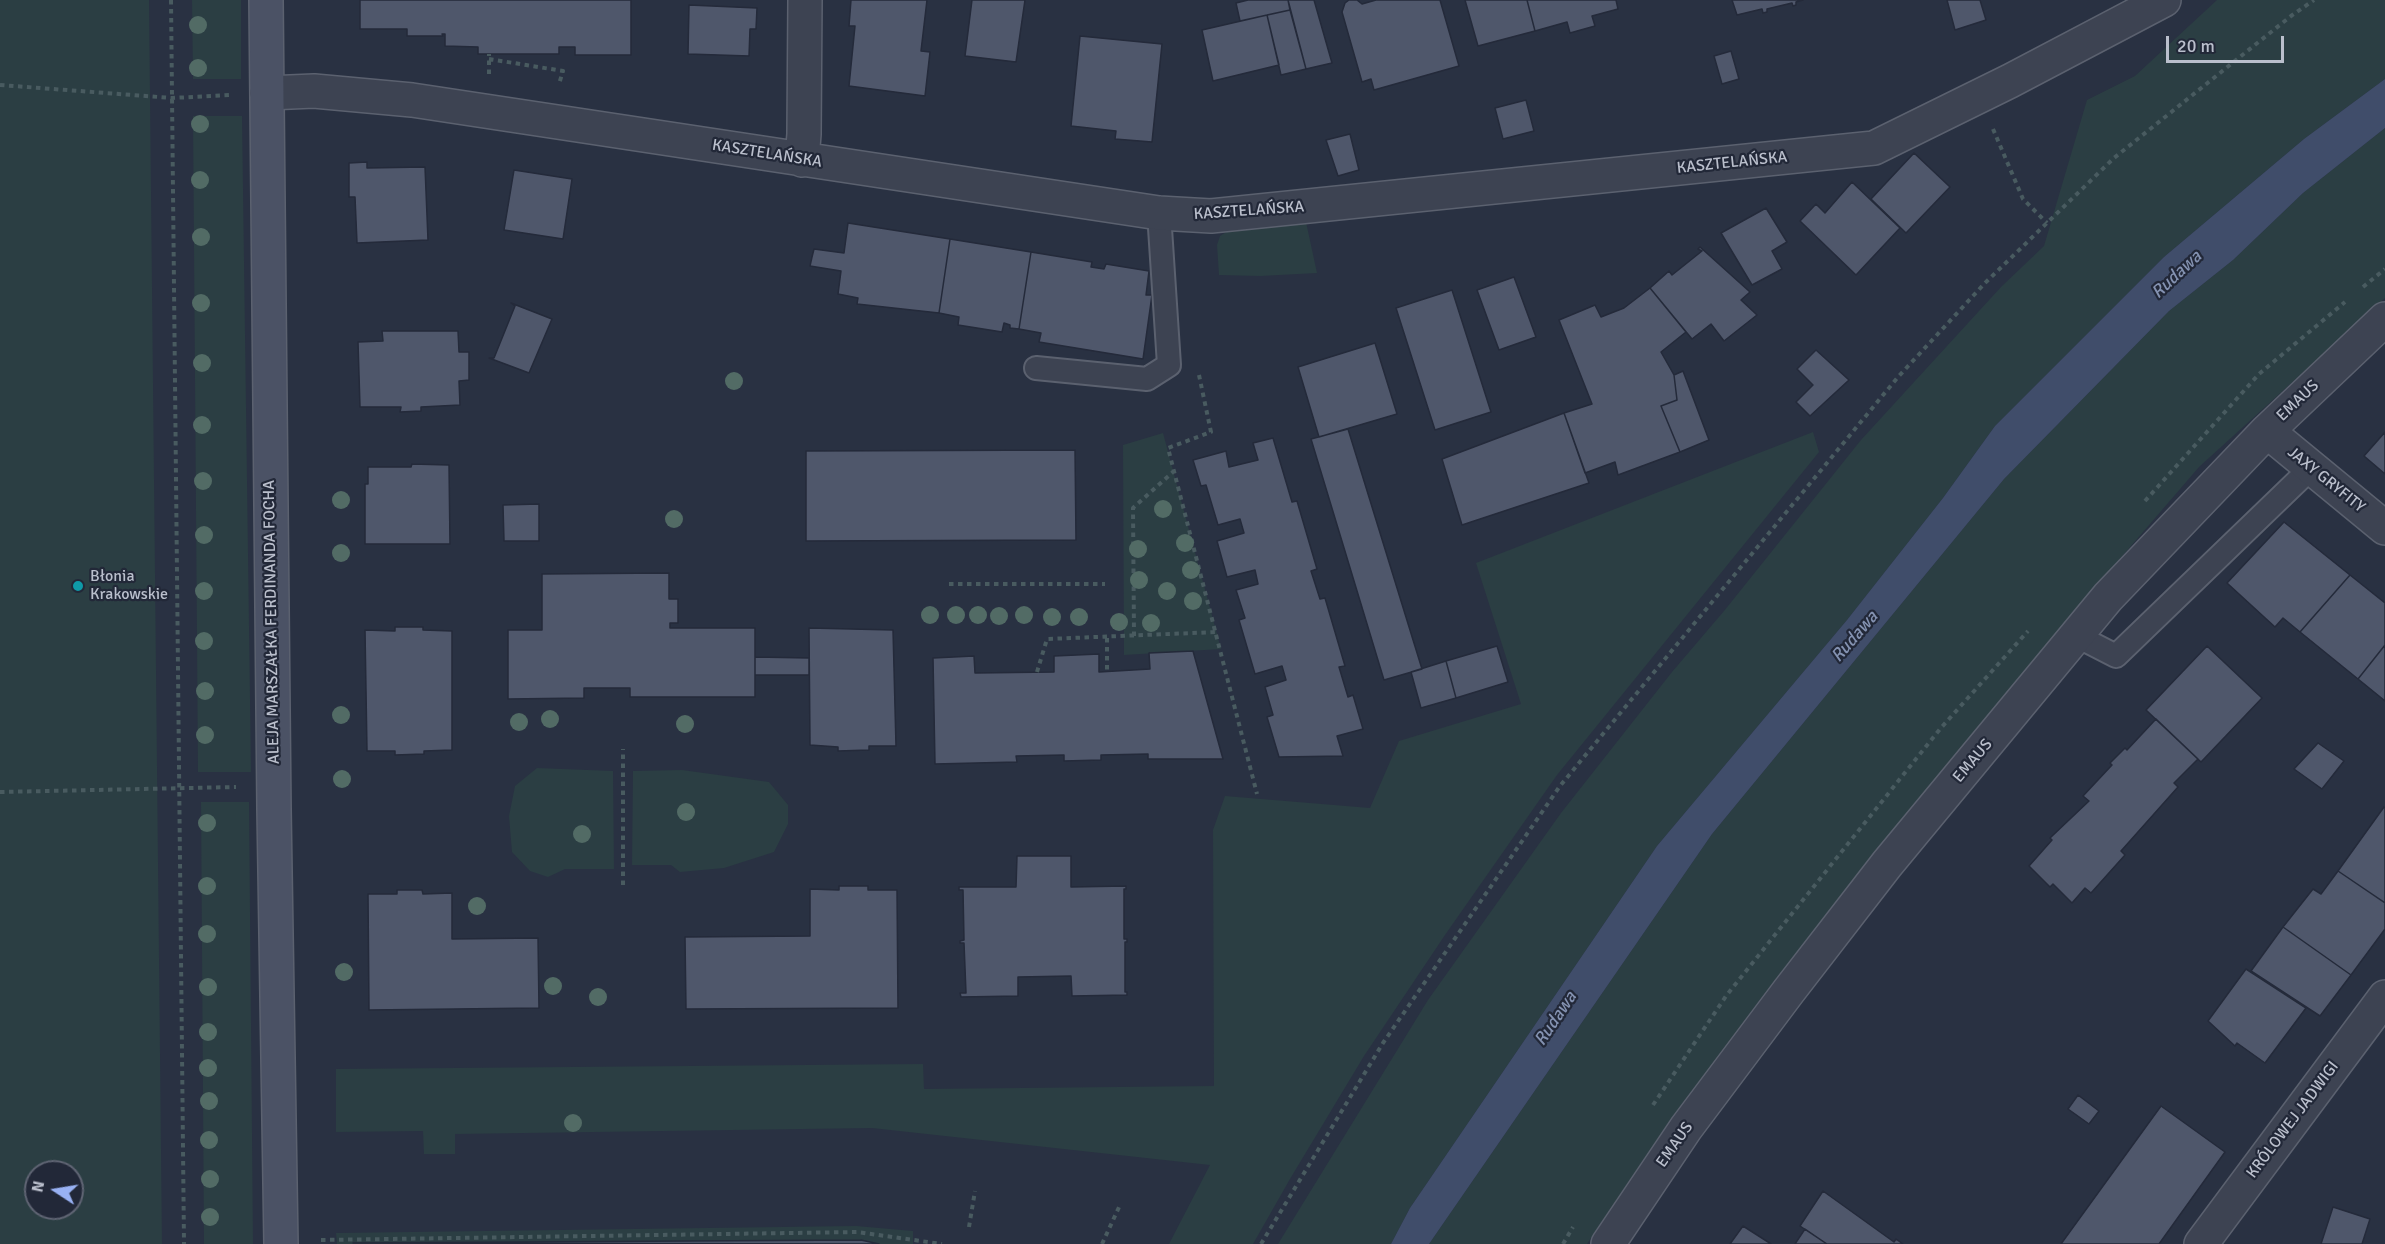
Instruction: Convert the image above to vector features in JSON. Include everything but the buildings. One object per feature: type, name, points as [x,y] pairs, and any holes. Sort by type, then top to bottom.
[{"type":"street","name":"ALEJA MARSZAŁKA FERDINANDA FOCHA","points":[[267,0],[274,809],[281,1244]]},
{"type":"street","points":[[802,160],[806,0]]},
{"type":"street","name":"KASZTELAŃSKA","points":[[267,93],[314,91],[412,100],[1159,213],[1211,216],[1874,148],[2010,81],[2164,0]]},
{"type":"street","name":"EMAUS","points":[[1608,1244],[1686,1128],[1788,992],[1887,864],[2108,597],[2267,431],[2385,319]]},
{"type":"street","name":"JAXY GRYFITY","points":[[2267,431],[2385,528]]},
{"type":"street","name":"KRÓLOWEJ JADWIGI","points":[[2201,1244],[2385,997]]},
{"type":"lane","points":[[1036,368],[1147,379],[1169,365],[1159,213]]},
{"type":"lane","points":[[2077,636],[2116,656],[2311,468]]},
{"type":"path","points":[[171,0],[184,1244]]},
{"type":"path","points":[[1261,1244],[1383,1043],[1560,786],[1898,377],[1985,283],[2114,158],[2290,16],[2314,0]]},
{"type":"path","points":[[489,71],[489,57],[563,71],[561,84],[551,82]]},
{"type":"path","points":[[0,85],[172,98],[267,93]]},
{"type":"path","points":[[1991,125],[2023,199],[2047,223]]},
{"type":"path","points":[[1197,365],[1211,432],[1168,448],[1257,794]]},
{"type":"path","points":[[1134,636],[1133,508],[1174,471]]},
{"type":"path","points":[[949,584],[1105,584]]},
{"type":"path","points":[[1037,672],[1047,639],[1216,632]]},
{"type":"path","points":[[1107,638],[1107,671]]},
{"type":"path","points":[[623,748],[623,885]]},
{"type":"path","points":[[0,792],[237,787]]},
{"type":"path","points":[[969,1227],[975,1191]]},
{"type":"path","points":[[1102,1244],[1120,1205]]},
{"type":"path","points":[[321,1240],[857,1232],[942,1244]]},
{"type":"green space","name":"Błonia Krakowskie","points":[[0,0],[149,0],[162,1244],[0,1244]]},
{"type":"green space","points":[[192,0],[241,0],[241,79],[193,79]]},
{"type":"green space","points":[[2217,0],[2385,0],[2385,79],[2304,139],[2164,257],[1995,426],[1943,498],[1847,620],[1657,846],[1410,1208],[1391,1244],[1278,1244],[1428,1000],[1561,813],[1672,672],[1861,440],[2001,287],[2044,246],[2087,100],[2135,76]]},
{"type":"green space","points":[[193,116],[242,116],[251,772],[198,772]]},
{"type":"green space","points":[[2385,128],[2385,298],[2199,467],[2106,575],[1999,711],[1912,806],[1765,993],[1673,1116],[1587,1244],[1429,1244],[1712,834],[2004,479],[2169,311],[2233,260],[2303,193]]},
{"type":"green space","points":[[1306,222],[1317,273],[1260,276],[1219,275],[1217,245],[1220,236],[1234,227]]},
{"type":"green space","points":[[1813,432],[1819,452],[1557,775],[1445,935],[1364,1056],[1253,1244],[1169,1244],[1210,1165],[872,1128],[455,1134],[455,1154],[424,1154],[423,1131],[336,1132],[336,1069],[923,1064],[924,1089],[1214,1086],[1213,830],[1225,796],[1370,808],[1399,741],[1521,704],[1476,563]]},
{"type":"green space","points":[[1163,433],[1221,649],[1124,655],[1123,445]]},
{"type":"green space","points":[[537,768],[613,771],[614,869],[565,869],[548,877],[530,871],[512,852],[509,816],[515,786]]},
{"type":"green space","points":[[682,770],[769,782],[788,805],[788,824],[774,852],[724,868],[680,872],[671,865],[632,865],[633,771]]},
{"type":"green space","points":[[201,802],[249,802],[253,1244],[204,1244]]},
{"type":"green space","points":[[856,1226],[913,1231],[913,1244],[337,1244],[336,1233]]},
{"type":"water","name":"Rudawa","points":[[2385,79],[2385,128],[2303,193],[2233,260],[2169,311],[2004,479],[1712,834],[1429,1244],[1391,1244],[1410,1208],[1657,846],[1847,620],[1943,498],[1995,426],[2164,257],[2304,139]]},
{"type":"place","name":"Błonia Krakowskie","points":[[78,586]]}]
